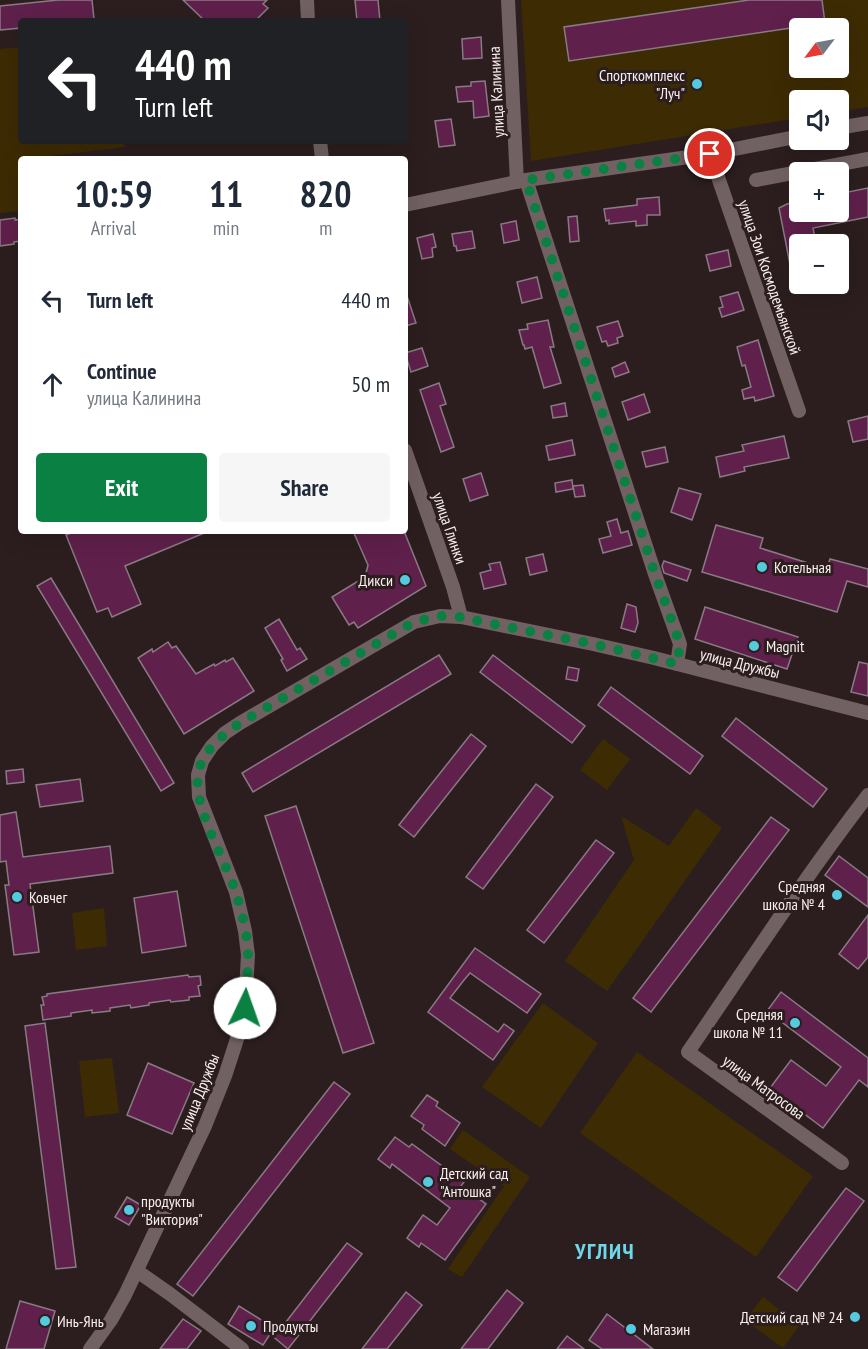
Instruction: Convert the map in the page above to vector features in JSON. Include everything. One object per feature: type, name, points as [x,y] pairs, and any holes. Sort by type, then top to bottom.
[{"type":"street","points":[[307,0],[308,18]]},
{"type":"street","name":"улица Калинина","points":[[507,0],[522,181],[680,644],[677,664]]},
{"type":"street","points":[[849,127],[868,123]]},
{"type":"street","points":[[408,204],[522,181],[710,154],[789,138]]},
{"type":"street","name":"улица Зои Космодемьянской","points":[[710,154],[799,411]]},
{"type":"street","points":[[756,180],[868,159]]},
{"type":"street","name":"улица Глинки","points":[[408,459],[453,587],[461,617]]},
{"type":"street","name":"улица Дружбы","points":[[90,1349],[111,1320],[137,1271],[205,1126],[237,1039],[245,1008],[248,955],[245,931],[236,892],[199,797],[198,775],[202,761],[225,733],[414,622],[440,616],[461,617],[593,644],[868,713]]},
{"type":"street","name":"улица Матросова","points":[[842,1164],[688,1052],[781,915],[868,795]]},
{"type":"street","points":[[137,1271],[242,1349]]},
{"type":"shaded area","name":"Спорткомплекс \"Луч\"","points":[[521,0],[868,0],[868,107],[849,110],[849,90],[789,90],[789,120],[531,161]]},
{"type":"shaded area","points":[[18,47],[18,144],[124,144],[125,147],[50,156],[18,156],[18,211],[0,213],[0,49]]},
{"type":"shaded area","points":[[603,739],[630,759],[607,790],[580,770]]},
{"type":"shaded area","points":[[696,808],[722,828],[607,991],[565,961],[634,860],[621,816],[669,846]]},
{"type":"shaded area","points":[[104,908],[107,946],[76,950],[72,913]]},
{"type":"shaded area","points":[[543,1003],[598,1043],[541,1128],[482,1087]]},
{"type":"shaded area","points":[[637,1052],[813,1176],[756,1257],[580,1133]]},
{"type":"shaded area","points":[[112,1058],[119,1113],[85,1117],[79,1061]]},
{"type":"shaded area","points":[[463,1130],[530,1177],[462,1277],[448,1269],[504,1186],[450,1149]]},
{"type":"shaded area","points":[[763,1297],[800,1325],[783,1348],[745,1320]]},
{"type":"building","points":[[58,0],[92,0],[94,18],[18,18],[18,28],[0,30],[0,6]]},
{"type":"building","points":[[183,0],[267,0],[263,4],[268,8],[258,18],[202,18]]},
{"type":"building","points":[[355,0],[378,0],[380,18],[357,18]]},
{"type":"building","points":[[749,0],[822,0],[824,18],[789,18],[789,28],[569,61],[564,27]]},
{"type":"building","points":[[481,37],[482,58],[463,59],[462,39]]},
{"type":"building","points":[[485,81],[489,116],[474,118],[473,101],[458,102],[456,87],[471,86],[471,82]]},
{"type":"building","points":[[451,119],[455,145],[439,147],[435,121]]},
{"type":"building","points":[[868,188],[868,217],[849,221],[849,192]]},
{"type":"building","points":[[659,197],[660,215],[647,215],[647,225],[636,226],[636,221],[609,224],[609,220],[606,221],[604,209],[637,205],[637,199]]},
{"type":"building","points":[[789,204],[789,222],[843,222],[813,228],[814,234],[789,234],[789,259],[779,208]]},
{"type":"building","points":[[577,216],[579,241],[570,242],[568,217]]},
{"type":"building","points":[[0,220],[18,220],[18,241],[0,246]]},
{"type":"building","points":[[516,221],[519,240],[504,243],[501,224]]},
{"type":"building","points":[[472,231],[475,248],[457,251],[452,234]]},
{"type":"building","points":[[433,234],[436,247],[432,248],[433,257],[422,259],[417,238]]},
{"type":"building","points":[[728,250],[731,266],[710,271],[706,255]]},
{"type":"building","points":[[537,277],[542,298],[522,303],[517,282]]},
{"type":"building","points":[[738,292],[744,310],[722,317],[719,308],[723,307],[720,297]]},
{"type":"building","points":[[408,299],[416,323],[408,325]]},
{"type":"building","points":[[548,320],[554,347],[550,347],[561,383],[544,388],[532,347],[525,349],[519,330],[528,329],[527,324]]},
{"type":"building","points":[[618,321],[623,336],[617,338],[618,343],[608,346],[606,341],[602,342],[597,327]]},
{"type":"building","points":[[758,340],[774,396],[755,401],[754,397],[744,399],[742,390],[751,387],[737,347]]},
{"type":"building","points":[[422,348],[428,366],[411,372],[408,352]]},
{"type":"building","points":[[625,362],[629,372],[615,377],[612,368]]},
{"type":"building","points":[[439,383],[446,404],[440,406],[454,447],[441,452],[420,390]]},
{"type":"building","points":[[644,394],[650,412],[628,420],[622,402]]},
{"type":"building","points":[[565,403],[567,416],[553,418],[551,406]]},
{"type":"building","points":[[868,416],[868,439],[853,442],[848,421]]},
{"type":"building","points":[[784,436],[789,458],[744,467],[745,471],[720,477],[716,457],[744,451],[742,445]]},
{"type":"building","points":[[572,440],[575,455],[549,460],[546,446]]},
{"type":"building","points":[[665,447],[668,462],[646,467],[642,452]]},
{"type":"building","points":[[481,473],[488,495],[470,501],[463,479]]},
{"type":"building","points":[[572,480],[573,489],[556,492],[555,483]]},
{"type":"building","points":[[583,485],[585,496],[575,497],[573,486]]},
{"type":"building","points":[[679,488],[701,494],[692,520],[671,512]]},
{"type":"building","points":[[617,519],[621,533],[628,531],[632,545],[603,553],[599,539],[611,536],[607,522]]},
{"type":"building","name":"Котельная","points":[[716,525],[763,538],[760,548],[827,569],[830,559],[868,569],[868,587],[847,581],[837,612],[702,572]]},
{"type":"building","points":[[202,534],[125,566],[141,604],[112,617],[108,608],[97,612],[66,535]]},
{"type":"building","points":[[354,534],[405,534],[426,586],[358,628],[354,622],[349,625],[332,597],[365,577],[368,565]]},
{"type":"building","points":[[543,554],[547,571],[530,575],[526,558]]},
{"type":"building","points":[[664,561],[691,570],[687,581],[664,573],[662,566]]},
{"type":"building","points":[[500,562],[506,584],[484,589],[480,573],[491,570],[489,564]]},
{"type":"building","points":[[51,578],[174,783],[161,791],[37,586]]},
{"type":"building","points":[[627,604],[636,607],[638,623],[635,632],[621,628]]},
{"type":"building","points":[[705,607],[798,637],[787,669],[695,639]]},
{"type":"building","points":[[279,619],[297,650],[300,648],[307,659],[287,671],[281,660],[283,659],[265,628]]},
{"type":"building","points":[[168,642],[172,648],[176,646],[196,674],[214,664],[215,666],[233,658],[254,691],[184,734],[138,658]]},
{"type":"building","points":[[439,655],[451,674],[253,792],[242,773]]},
{"type":"building","points":[[493,655],[585,726],[572,743],[480,672]]},
{"type":"building","points":[[859,662],[868,664],[868,696],[851,692]]},
{"type":"building","points":[[568,667],[579,669],[577,681],[566,679]]},
{"type":"building","points":[[611,687],[703,756],[690,774],[598,705]]},
{"type":"building","points":[[736,718],[827,789],[813,807],[722,736]]},
{"type":"building","points":[[471,734],[486,746],[414,837],[399,825]]},
{"type":"building","points":[[23,769],[24,782],[7,784],[6,771]]},
{"type":"building","points":[[80,779],[83,801],[40,807],[36,785]]},
{"type":"building","points":[[536,784],[553,797],[483,889],[466,877]]},
{"type":"building","points":[[296,806],[374,1043],[343,1053],[265,816]]},
{"type":"building","points":[[16,812],[23,857],[110,846],[113,873],[30,884],[39,952],[14,955],[5,885],[9,885],[6,861],[0,862],[0,815]]},
{"type":"building","points":[[771,817],[789,830],[651,1012],[633,998]]},
{"type":"building","points":[[596,840],[614,853],[544,943],[527,930]]},
{"type":"building","points":[[839,856],[868,878],[868,907],[825,875]]},
{"type":"building","points":[[177,891],[186,946],[142,953],[134,898]]},
{"type":"building","points":[[868,915],[868,957],[858,969],[839,954]]},
{"type":"building","points":[[475,948],[541,994],[527,1013],[470,973],[450,998],[498,1032],[504,1024],[514,1031],[493,1060],[428,1012]]},
{"type":"building","points":[[188,975],[189,977],[200,976],[201,985],[198,986],[200,996],[189,997],[189,1000],[171,1002],[170,1000],[131,1008],[130,1005],[110,1008],[110,1011],[92,1013],[92,1010],[71,1013],[71,1016],[43,1020],[42,997],[47,994]]},
{"type":"building","points":[[781,992],[868,1058],[868,1087],[859,1080],[823,1128],[770,1088],[791,1060],[826,1086],[841,1067],[767,1011]]},
{"type":"building","points":[[45,1023],[76,1267],[56,1269],[25,1026]]},
{"type":"building","points":[[148,1063],[194,1083],[172,1134],[127,1115]]},
{"type":"building","points":[[334,1082],[350,1094],[193,1296],[177,1284]]},
{"type":"building","points":[[427,1095],[438,1102],[436,1106],[460,1123],[445,1146],[422,1129],[424,1125],[411,1116]]},
{"type":"building","points":[[395,1137],[409,1147],[412,1144],[464,1182],[461,1186],[486,1204],[445,1260],[421,1243],[419,1247],[407,1238],[423,1215],[437,1225],[450,1208],[392,1164],[390,1168],[378,1159]]},
{"type":"building","points":[[846,1188],[864,1201],[797,1291],[778,1277]]},
{"type":"building","points":[[127,1197],[141,1205],[129,1225],[115,1217]]},
{"type":"building","points":[[347,1243],[362,1254],[288,1349],[270,1334],[263,1345],[228,1324],[239,1306],[279,1331]]},
{"type":"building","points":[[507,1290],[523,1303],[488,1349],[461,1349]]},
{"type":"building","points":[[406,1292],[422,1305],[387,1349],[362,1349]]},
{"type":"building","points":[[20,1301],[55,1311],[44,1349],[6,1349]]},
{"type":"building","points":[[607,1314],[653,1349],[602,1349],[589,1340]]},
{"type":"building","points":[[183,1319],[201,1331],[187,1349],[160,1349]]},
{"type":"building","points":[[567,1336],[584,1349],[557,1349]]},
{"type":"place","name":"Спорткомплекс \"Луч\"","points":[[697,84]]},
{"type":"place","name":"Котельная","points":[[762,567]]},
{"type":"place","name":"Дикси","points":[[405,580]]},
{"type":"place","name":"Magnit","points":[[754,646]]},
{"type":"place","name":"Средняя школа № 4","points":[[837,895]]},
{"type":"place","name":"Ковчег","points":[[17,897]]},
{"type":"place","name":"Средняя школа № 11","points":[[795,1023]]},
{"type":"place","name":"Детский сад \"Антошка\"","points":[[428,1182]]},
{"type":"place","name":"продукты \"Виктория\"","points":[[129,1210]]},
{"type":"place","name":"Детский сад № 24","points":[[855,1317]]},
{"type":"place","name":"Инь-Янь","points":[[45,1321]]},
{"type":"place","name":"Продукты","points":[[251,1326]]},
{"type":"place","name":"Магазин","points":[[631,1329]]},
{"type":"district","name":"УГЛИЧ","points":[[605,1251]]},
{"type":"route","points":[[245,1008],[248,955],[245,931],[236,892],[199,797],[198,775],[202,761],[225,733],[414,622],[440,616],[461,617],[677,664],[680,644],[526,180],[710,154]]}]
